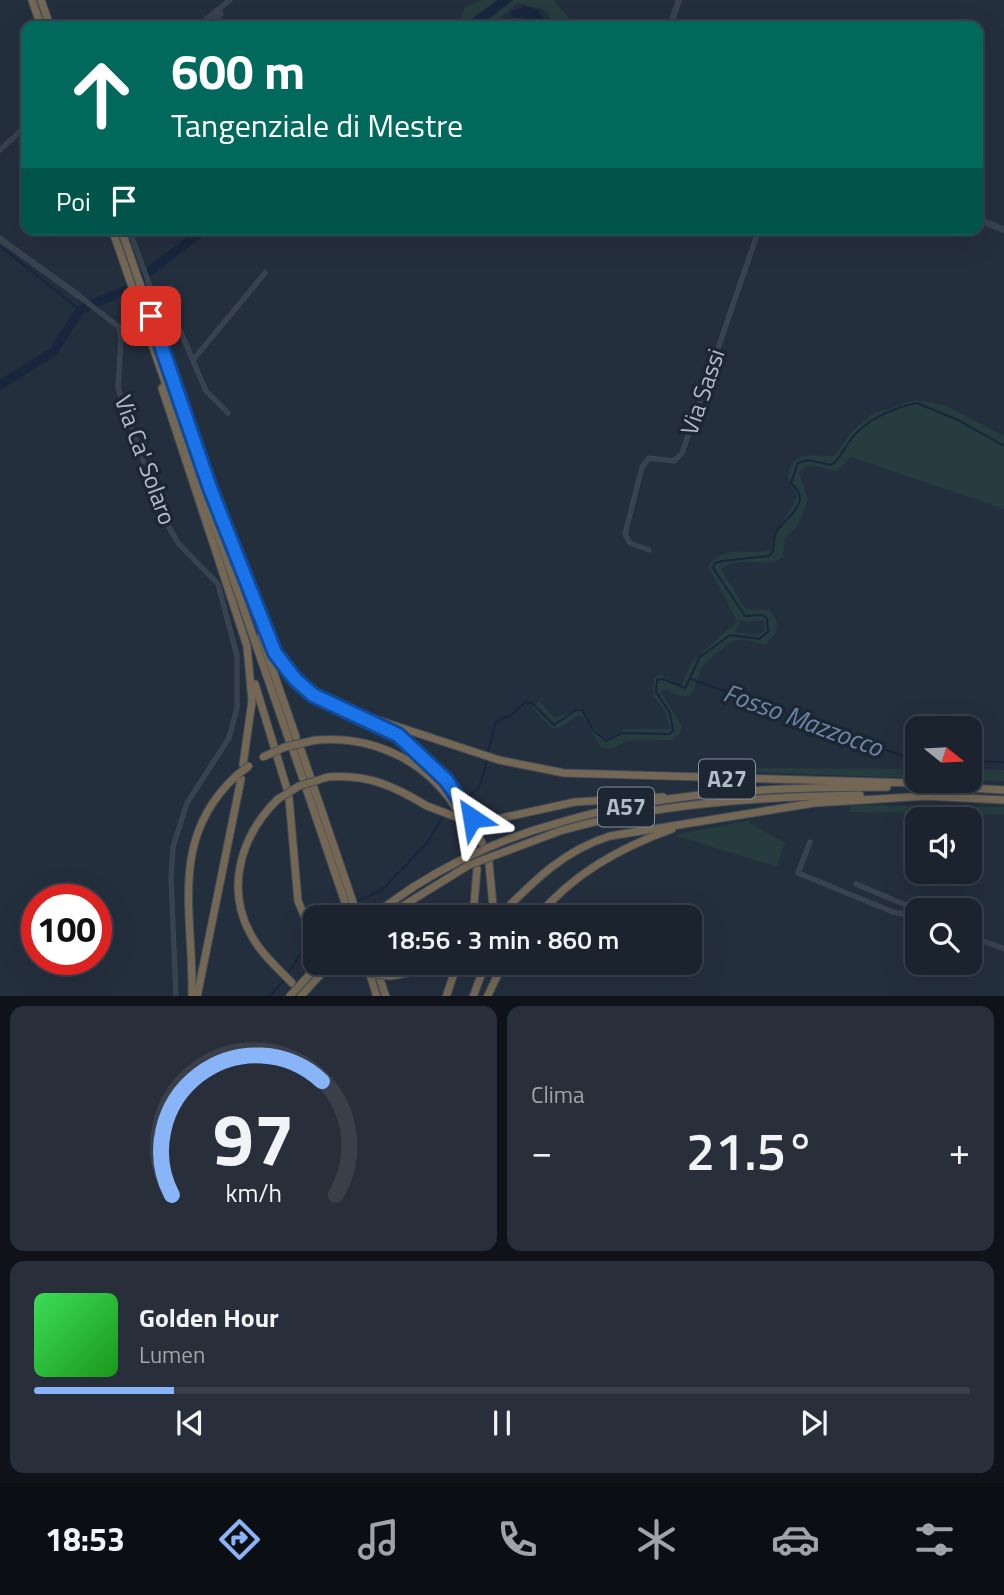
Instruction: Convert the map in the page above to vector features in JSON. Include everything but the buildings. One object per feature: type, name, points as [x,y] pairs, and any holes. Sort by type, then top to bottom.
[{"type":"highway","points":[[32,0],[39,21]]},
{"type":"highway","points":[[40,0],[48,21]]},
{"type":"highway","points":[[115,235],[132,264],[146,290],[293,739],[135,296],[132,264],[123,235]]},
{"type":"highway","points":[[149,334],[147,342],[240,621],[251,670],[287,789]]},
{"type":"highway","points":[[213,494],[275,653],[308,691],[398,735],[435,768],[461,811],[472,818]]},
{"type":"highway","points":[[195,996],[188,889],[191,852],[209,809],[246,766],[251,717],[251,670]]},
{"type":"highway","name":"A27","points":[[356,713],[499,760],[564,774],[905,784]]},
{"type":"highway","points":[[246,766],[285,747],[316,740],[359,741],[392,751],[421,769],[454,797]]},
{"type":"highway","points":[[296,748],[306,778]]},
{"type":"highway","points":[[195,996],[239,777]]},
{"type":"highway","points":[[292,983],[249,931],[238,891],[238,874],[247,841],[255,825],[278,799],[299,786],[328,777],[370,778],[389,784],[427,806],[459,818],[488,821],[575,802],[695,797]]},
{"type":"highway","points":[[346,905],[309,787],[353,905]]},
{"type":"highway","name":"A27","points":[[781,795],[905,789]]},
{"type":"highway","name":"A27","points":[[982,789],[1004,790]]},
{"type":"highway","name":"A27","points":[[781,795],[927,796],[1004,800]]},
{"type":"highway","name":"A57","points":[[389,905],[420,883],[464,859],[630,806],[695,797],[781,795]]},
{"type":"highway","name":"A57","points":[[405,905],[469,865],[559,827],[644,812],[781,795]]},
{"type":"highway","name":"A27","points":[[509,905],[546,870],[580,848],[622,834],[814,803],[927,796]]},
{"type":"highway","points":[[289,798],[295,841],[297,892],[303,914]]},
{"type":"highway","name":"A27","points":[[549,905],[571,882],[600,862],[632,845],[694,822]]},
{"type":"highway","points":[[466,827],[473,848]]},
{"type":"highway","points":[[476,828],[482,843]]},
{"type":"highway","points":[[489,863],[495,905]]},
{"type":"highway","points":[[474,905],[477,869]]},
{"type":"highway","points":[[289,996],[308,975]]},
{"type":"highway","points":[[300,996],[320,975]]},
{"type":"highway","points":[[372,975],[377,996]]},
{"type":"highway","points":[[372,975],[386,996]]},
{"type":"highway","points":[[446,996],[453,975]]},
{"type":"highway","points":[[472,996],[481,975]]},
{"type":"highway","points":[[487,996],[498,975]]},
{"type":"street","points":[[204,21],[230,0]]},
{"type":"street","points":[[672,21],[679,0]]},
{"type":"street","points":[[213,21],[221,14],[218,10]]},
{"type":"street","points":[[0,150],[21,131]]},
{"type":"street","points":[[983,221],[1004,230]]},
{"type":"street","points":[[130,235],[132,264]]},
{"type":"street","name":"Via Sassi","points":[[649,550],[630,543],[626,536],[642,467],[649,458],[671,462],[682,453],[757,235]]},
{"type":"street","name":"Via Ca' Solaro","points":[[0,239],[114,322],[121,333],[118,388],[165,522],[178,543],[218,584],[232,625],[239,664],[237,708],[229,738],[187,803],[173,847],[171,877],[176,996]]},
{"type":"street","points":[[193,360],[265,273]]},
{"type":"street","points":[[146,290],[158,308],[179,328],[206,391],[228,413]]},
{"type":"street","points":[[810,842],[798,873],[893,912],[905,914]]},
{"type":"street","points":[[856,884],[905,905]]},
{"type":"street","points":[[982,941],[1004,949]]},
{"type":"green space","points":[[481,0],[498,0],[468,21],[462,21],[464,8]]},
{"type":"green space","points":[[513,0],[553,0],[572,21],[553,21],[543,9],[517,3],[497,21],[486,21]]},
{"type":"green space","points":[[916,400],[947,406],[1004,436],[1004,509],[851,457],[837,471],[809,465],[799,472],[808,499],[798,525],[785,538],[783,557],[768,563],[736,563],[721,570],[746,609],[770,610],[778,624],[775,634],[765,645],[737,640],[723,648],[702,668],[692,692],[688,695],[683,696],[666,689],[661,692],[682,726],[679,735],[673,740],[627,741],[611,749],[601,747],[582,716],[558,728],[551,728],[532,707],[539,701],[555,718],[581,708],[590,724],[606,739],[625,729],[670,729],[664,709],[653,696],[654,678],[661,675],[681,686],[691,663],[737,621],[708,566],[723,554],[772,549],[775,534],[797,496],[788,479],[793,463],[804,457],[834,456],[854,429],[872,414]],"holes":[[[741,620],[762,620],[765,623],[764,631],[758,635],[735,632]]]},
{"type":"green space","points":[[756,768],[905,769],[905,778],[750,772]]},
{"type":"green space","points":[[982,769],[1004,770],[1004,781],[982,780]]},
{"type":"green space","points":[[850,805],[1004,807],[1004,815],[982,815],[982,807],[905,807],[905,813],[850,812]]},
{"type":"green space","points":[[747,821],[785,843],[777,867],[674,835]]},
{"type":"water","points":[[498,0],[513,0],[486,21],[470,21]]},
{"type":"water","points":[[523,6],[537,10],[547,21],[528,21],[522,16],[512,16],[510,12]]},
{"type":"waterway","points":[[0,385],[53,352],[80,310],[125,290],[197,235]]},
{"type":"waterway","points":[[0,246],[80,310]]},
{"type":"waterway","points":[[487,755],[496,722],[511,715],[526,702],[532,703],[554,725],[576,710],[582,710],[592,729],[606,741],[622,733],[669,734],[673,731],[670,713],[656,692],[657,680],[663,679],[685,688],[700,657],[730,635],[759,639],[768,632],[767,618],[762,615],[745,616],[713,568],[715,563],[722,561],[768,556],[772,553],[778,529],[799,505],[798,491],[791,483],[798,463],[808,460],[831,465],[862,427],[888,412],[917,403],[958,420],[1004,446]]},
{"type":"waterway","name":"Fosso Mazzocco","points":[[691,679],[905,757]]},
{"type":"waterway","points":[[465,799],[479,788],[487,760]]},
{"type":"waterway","name":"Fosso Mazzocco","points":[[982,761],[1004,762]]},
{"type":"waterway","points":[[357,901],[381,891],[426,844],[444,815]]},
{"type":"waterway","points":[[288,974],[303,950]]},
{"type":"waterway","points":[[270,996],[285,979]]},
{"type":"route","points":[[151,316],[210,488],[222,513],[268,642],[283,666],[313,695],[398,735],[446,780],[472,818]]}]
